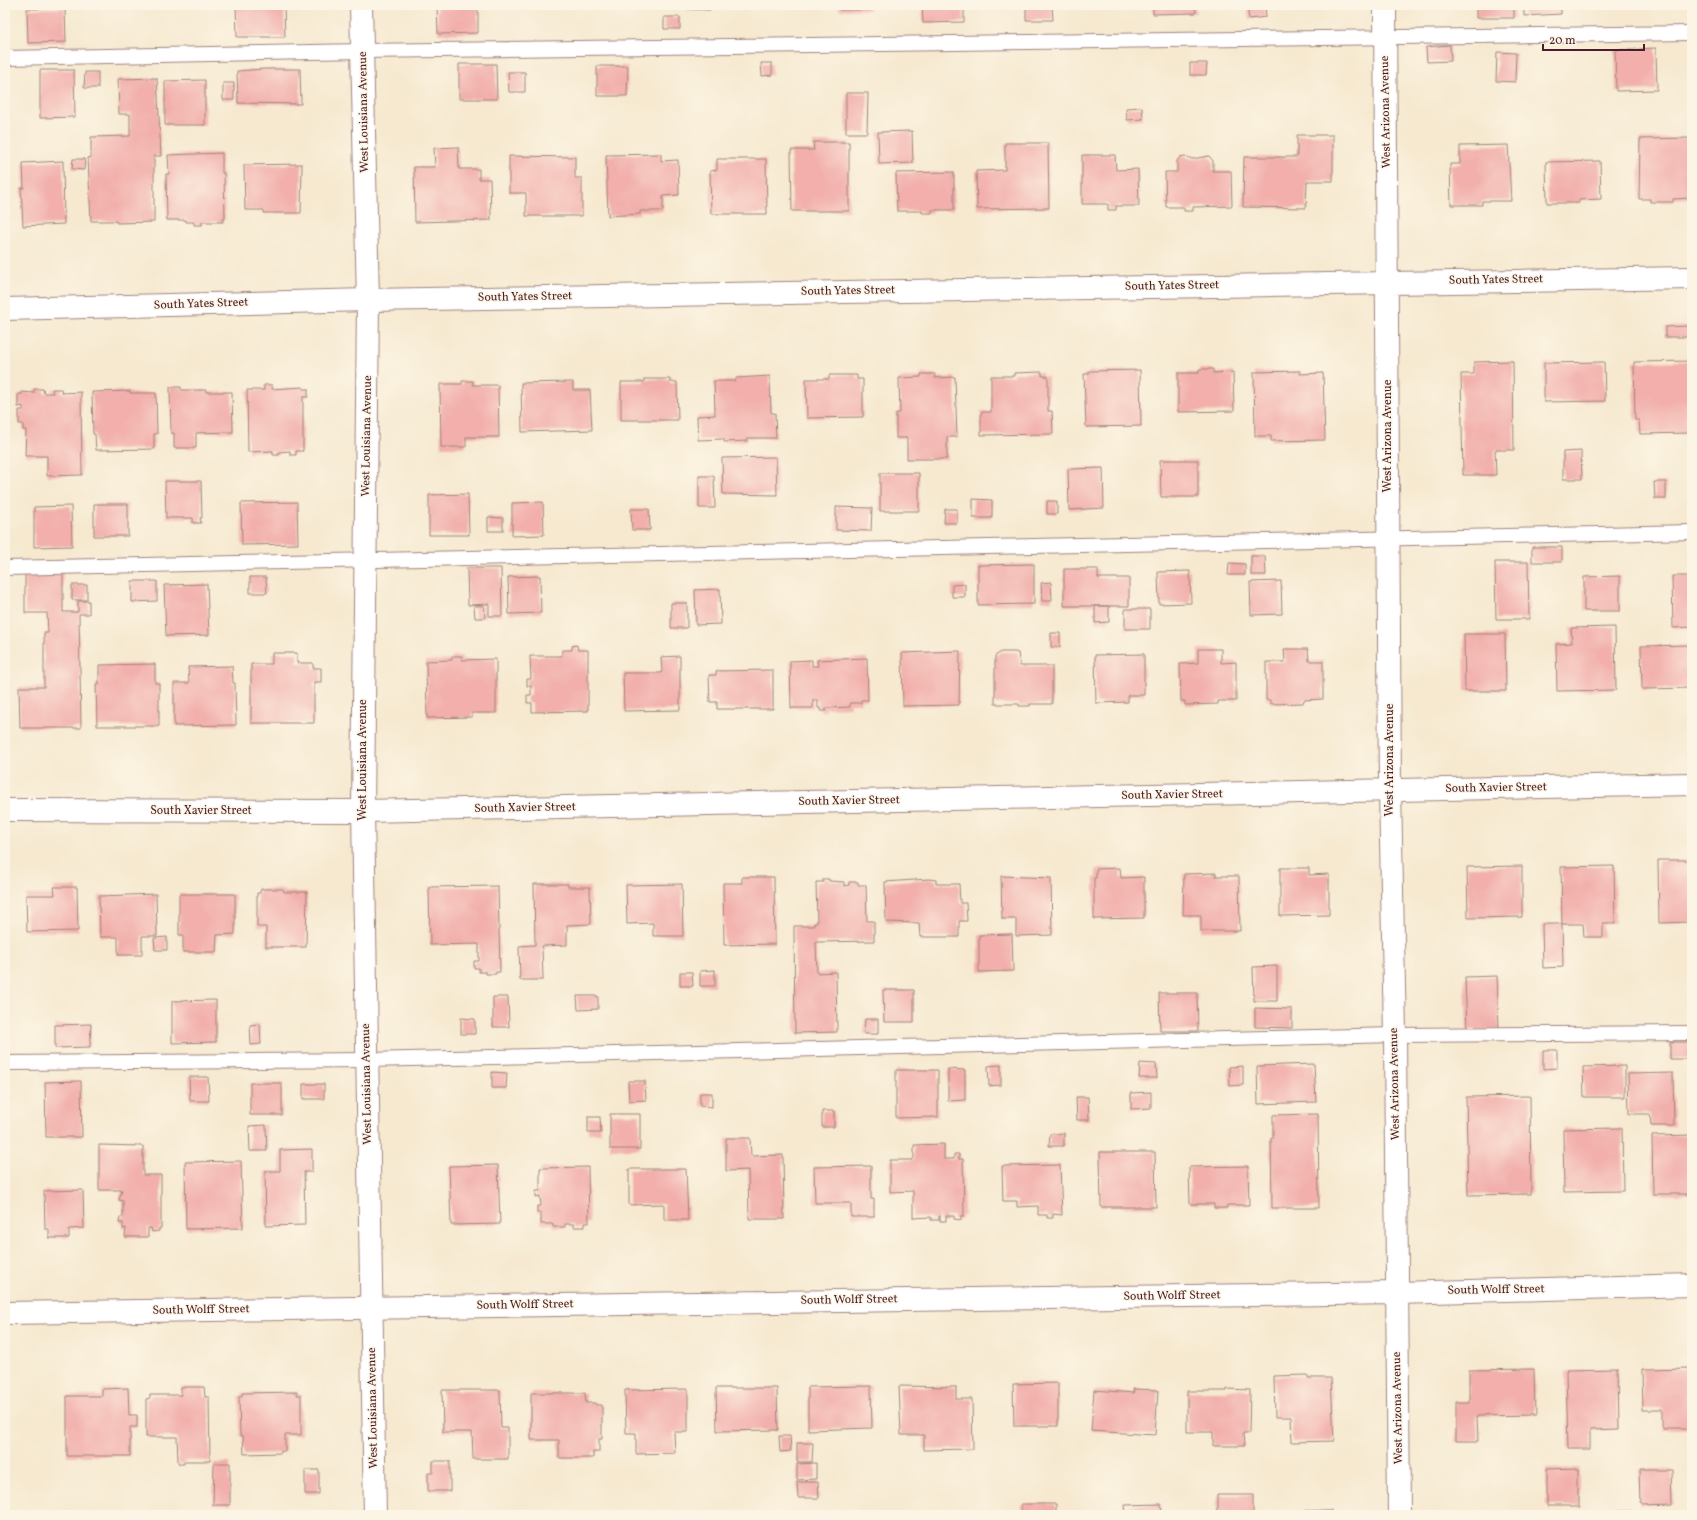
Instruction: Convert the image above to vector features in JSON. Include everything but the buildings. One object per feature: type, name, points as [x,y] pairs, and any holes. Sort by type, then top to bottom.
[{"type":"street","name":"West Louisiana Avenue","points":[[361,5],[368,300],[363,811],[375,1515]]},
{"type":"street","name":"West Arizona Avenue","points":[[1385,5],[1388,282],[1390,791],[1395,1035],[1399,1515]]},
{"type":"street","name":"South Yates Street","points":[[5,309],[368,300],[1692,278]]},
{"type":"street","name":"South Xavier Street","points":[[5,810],[363,811],[1692,784]]},
{"type":"street","name":"South Wolff Street","points":[[5,1313],[1397,1293],[1692,1285]]},
{"type":"lane","points":[[5,58],[1692,33]]},
{"type":"lane","points":[[5,568],[1389,537],[1692,532]]},
{"type":"lane","points":[[5,1063],[367,1060],[1395,1035],[1692,1033]]}]
